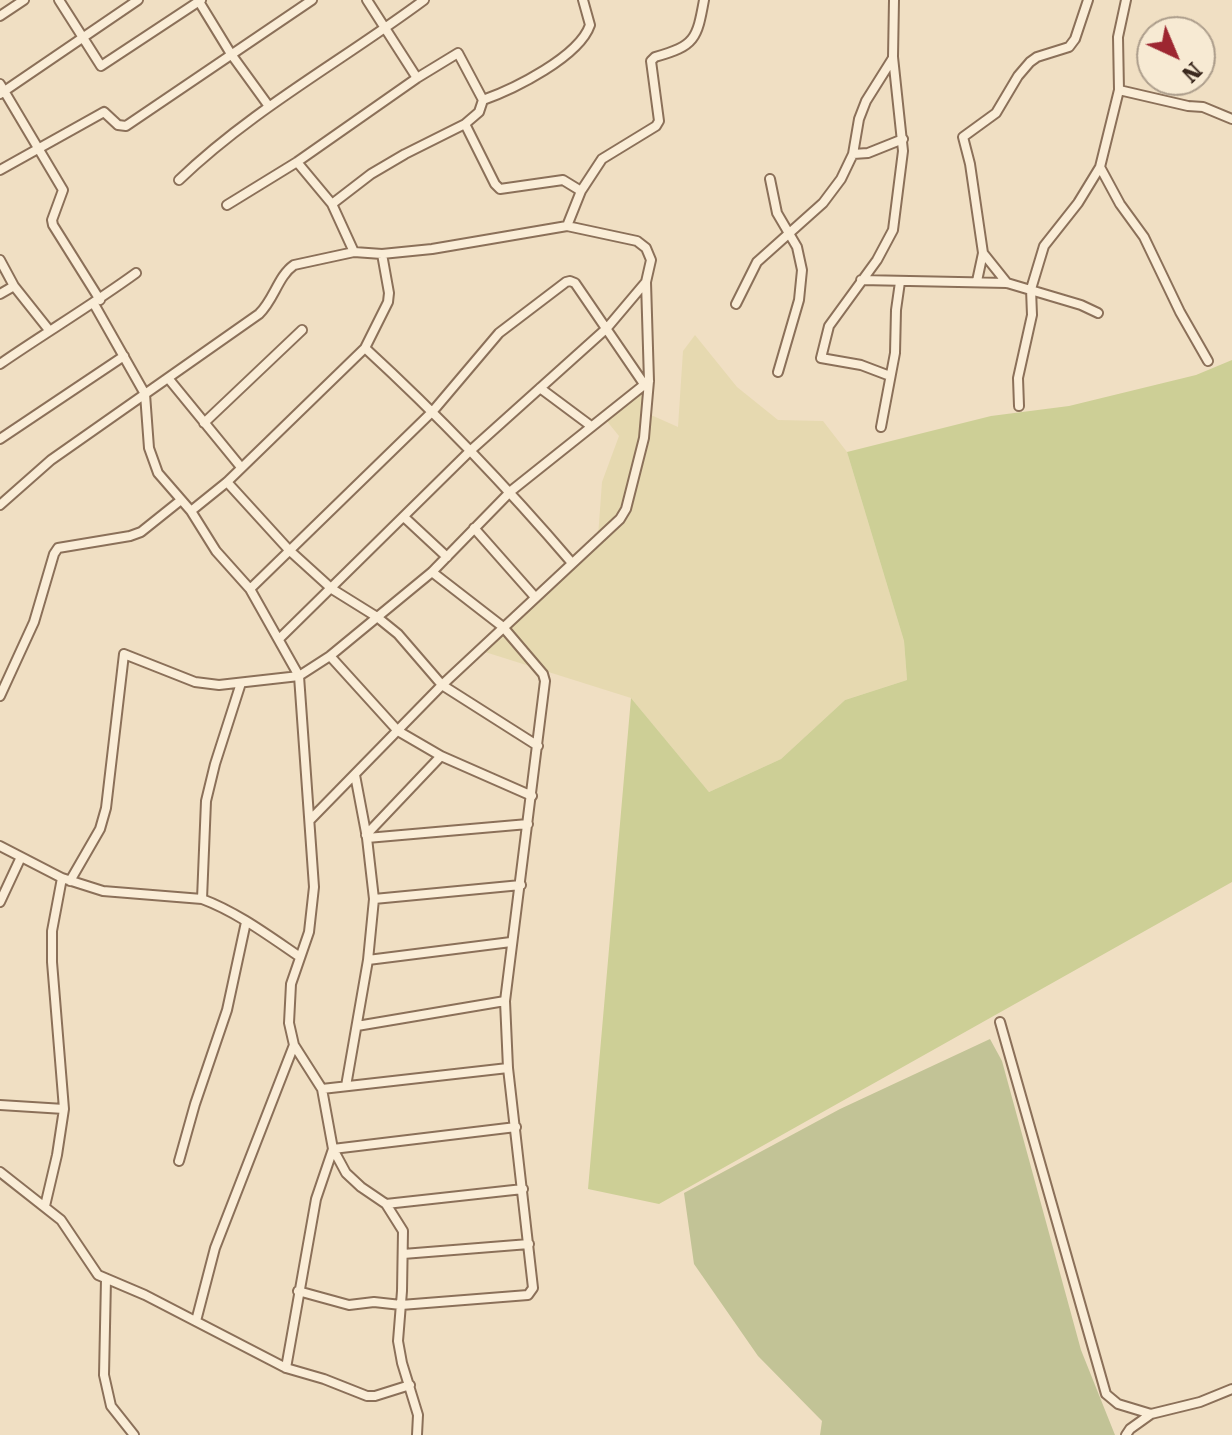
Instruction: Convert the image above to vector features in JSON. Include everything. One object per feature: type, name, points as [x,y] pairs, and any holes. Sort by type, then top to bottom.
[{"type":"street","points":[[0,16],[24,0]]},
{"type":"street","points":[[59,0],[82,40],[99,65],[103,66],[199,0],[231,54],[268,105]]},
{"type":"street","points":[[138,0],[82,40],[1,90],[63,190],[53,225],[145,394],[153,462],[191,511],[216,551],[250,589],[299,676],[314,887],[312,919],[291,984],[289,1023],[294,1045],[322,1089],[333,1149],[346,1173],[386,1204],[403,1231],[398,1341],[418,1415],[417,1435]]},
{"type":"street","points":[[0,170],[104,112],[118,125],[126,126],[312,0]]},
{"type":"street","points":[[367,0],[417,78]]},
{"type":"street","points":[[179,180],[206,154],[268,105],[424,0]]},
{"type":"street","points":[[483,100],[517,88],[584,38],[590,25],[583,0]]},
{"type":"street","points":[[567,226],[581,191],[602,159],[656,126],[658,110],[651,61],[695,37],[704,0]]},
{"type":"street","points":[[890,376],[861,365],[821,358],[829,326],[877,260],[893,230],[903,139],[893,57],[894,0]]},
{"type":"street","points":[[977,281],[983,253],[963,137],[996,113],[1030,62],[1069,47],[1075,39],[1088,0]]},
{"type":"street","points":[[1019,406],[1018,378],[1032,315],[1031,289],[1044,246],[1078,203],[1100,167],[1119,90],[1118,37],[1126,0]]},
{"type":"street","points":[[227,205],[297,162],[458,53],[483,100],[479,112],[465,124],[371,174],[332,204]]},
{"type":"street","points":[[736,304],[757,262],[829,196],[853,154],[862,110],[870,92],[893,57]]},
{"type":"street","points":[[1119,90],[1181,105],[1203,107],[1232,119]]},
{"type":"street","points":[[465,124],[500,189],[563,180],[581,191]]},
{"type":"street","points":[[853,154],[868,153],[903,139]]},
{"type":"street","points":[[297,162],[332,204],[354,252]]},
{"type":"street","points":[[1100,167],[1120,204],[1144,237],[1180,312],[1208,361]]},
{"type":"street","points":[[770,179],[777,213],[800,254],[802,281],[778,372]]},
{"type":"street","points":[[0,505],[51,460],[259,314],[288,269],[294,265],[354,252],[382,254],[432,249],[567,226],[637,241],[650,254],[646,282],[644,438],[626,509],[620,519],[442,685],[310,820]]},
{"type":"street","points":[[983,253],[1007,283]]},
{"type":"street","points":[[191,511],[227,482],[240,466],[365,348],[388,302],[382,254]]},
{"type":"street","points":[[0,260],[14,286],[49,330]]},
{"type":"street","points":[[0,364],[97,302],[136,273]]},
{"type":"street","points":[[861,280],[1007,283],[1098,313]]},
{"type":"street","points":[[250,589],[433,411],[499,333],[566,282],[575,283],[647,383]]},
{"type":"street","points":[[279,639],[470,451],[607,328],[646,282]]},
{"type":"street","points":[[881,427],[896,341],[900,282]]},
{"type":"street","points":[[0,294],[14,286]]},
{"type":"street","points":[[204,423],[302,330]]},
{"type":"street","points":[[365,348],[433,411],[511,491],[572,563]]},
{"type":"street","points":[[0,439],[124,356]]},
{"type":"street","points":[[168,378],[240,466]]},
{"type":"street","points":[[45,1206],[64,1109],[52,931],[66,880],[100,829],[106,808],[124,654],[195,682],[219,685],[299,676],[330,656],[432,572],[511,491],[647,383]]},
{"type":"street","points":[[540,388],[591,426]]},
{"type":"street","points":[[227,482],[289,550],[332,589],[377,617],[414,651],[442,685],[538,746]]},
{"type":"street","points":[[0,696],[34,622],[58,548],[141,532],[181,500]]},
{"type":"street","points":[[404,517],[447,557]]},
{"type":"street","points":[[474,528],[535,597]]},
{"type":"street","points":[[298,1291],[349,1305],[374,1302],[401,1305],[528,1295],[533,1288],[508,1068],[505,1001],[544,677],[503,627],[432,572]]},
{"type":"street","points":[[330,656],[398,731],[441,756],[532,796]]},
{"type":"street","points":[[202,899],[206,801],[241,683]]},
{"type":"street","points":[[367,837],[441,756]]},
{"type":"street","points":[[346,1086],[368,960],[374,899],[367,837],[355,775]]},
{"type":"street","points":[[367,837],[528,824]]},
{"type":"street","points":[[0,846],[66,880],[103,891],[202,899],[246,922],[300,957]]},
{"type":"street","points":[[0,902],[21,857]]},
{"type":"street","points":[[374,899],[521,885]]},
{"type":"street","points":[[179,1161],[227,1010],[246,922]]},
{"type":"street","points":[[368,960],[511,942]]},
{"type":"street","points":[[357,1026],[505,1001]]},
{"type":"street","points":[[1000,1022],[1106,1394],[1118,1404],[1151,1414]]},
{"type":"street","points":[[196,1321],[215,1248],[294,1045]]},
{"type":"street","points":[[322,1089],[508,1068]]},
{"type":"street","points":[[0,1105],[64,1109]]},
{"type":"street","points":[[333,1149],[516,1127]]},
{"type":"street","points":[[286,1368],[316,1199],[333,1149]]},
{"type":"street","points":[[0,1172],[61,1220],[92,1270],[106,1279],[286,1368],[367,1396],[410,1385]]},
{"type":"street","points":[[386,1204],[523,1189]]},
{"type":"street","points":[[403,1254],[529,1244]]},
{"type":"street","points":[[106,1279],[104,1375],[111,1406],[134,1435]]},
{"type":"street","points":[[1126,1435],[1151,1414],[1200,1402],[1232,1389]]},
{"type":"shaded area","points":[[695,335],[737,387],[778,420],[823,421],[847,452],[904,641],[907,680],[845,700],[781,759],[709,792],[631,698],[485,652],[598,537],[602,482],[619,436],[606,420],[644,390],[642,411],[678,427],[683,351]]},
{"type":"green space","points":[[1232,360],[1232,882],[659,1204],[588,1189],[631,698],[709,792],[781,759],[845,700],[907,680],[904,641],[847,452],[991,416],[1069,406],[1196,375]]},
{"type":"green space","points":[[990,1039],[1002,1061],[1081,1350],[1115,1435],[820,1435],[822,1421],[758,1356],[694,1264],[684,1193],[840,1109]]}]
